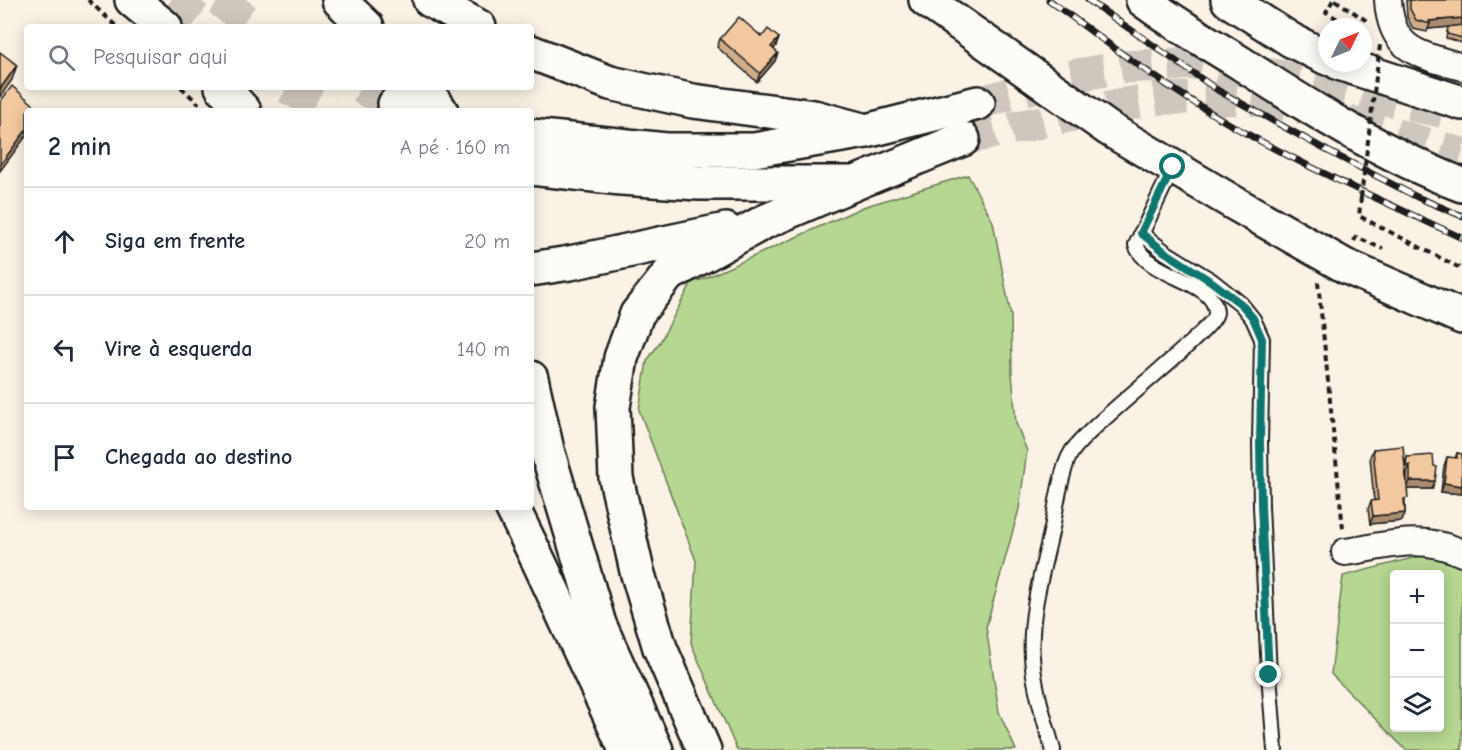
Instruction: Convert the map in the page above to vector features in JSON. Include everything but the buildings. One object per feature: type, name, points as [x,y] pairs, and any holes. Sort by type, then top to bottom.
[{"type":"main road","points":[[132,0],[161,24]]},
{"type":"main road","points":[[339,0],[364,24]]},
{"type":"main road","points":[[430,0],[474,24]]},
{"type":"main road","points":[[926,0],[1109,129],[1173,167],[1345,266],[1462,316]]},
{"type":"main road","points":[[1143,0],[1281,90],[1360,137],[1462,186]]},
{"type":"main road","points":[[1228,0],[1291,40],[1318,54]]},
{"type":"main road","points":[[534,53],[610,83],[693,101],[814,117],[866,131]]},
{"type":"main road","points":[[1367,72],[1462,103]]},
{"type":"main road","points":[[225,90],[241,108]]},
{"type":"main road","points":[[425,90],[439,108]]},
{"type":"main road","points":[[534,136],[666,150],[754,150],[866,131],[978,104]]},
{"type":"main road","points":[[704,750],[660,648],[637,571],[616,478],[613,407],[621,358],[638,314],[668,275],[764,222],[963,139]]},
{"type":"main road","points":[[534,168],[621,178],[699,183],[855,183]]},
{"type":"main road","points":[[534,269],[764,222]]},
{"type":"main road","points":[[534,392],[547,450],[599,624],[656,750]]},
{"type":"main road","points":[[513,510],[626,750]]},
{"type":"street","points":[[1388,0],[1390,21],[1402,44],[1418,53],[1462,67]]},
{"type":"street","points":[[1345,552],[1396,542],[1428,542],[1450,547],[1462,553]]},
{"type":"lane","points":[[1053,750],[1037,693],[1032,659],[1032,636],[1041,575],[1070,454],[1086,434],[1190,344],[1215,318],[1217,311],[1211,300],[1199,288],[1149,264],[1139,254],[1136,245],[1173,167]]},
{"type":"lane","points":[[1141,233],[1241,304],[1253,318],[1262,339],[1261,506],[1275,750]]},
{"type":"path","points":[[88,0],[114,24]]},
{"type":"path","points":[[1333,0],[1326,12],[1336,18]]},
{"type":"path","points":[[1380,45],[1359,216],[1462,269]]},
{"type":"path","points":[[184,90],[203,108]]},
{"type":"path","points":[[1345,266],[1338,281],[1317,274],[1345,552]]},
{"type":"green space","points":[[968,175],[993,222],[1011,316],[1016,423],[1027,451],[1019,509],[986,627],[999,712],[1016,750],[737,750],[691,643],[696,561],[639,410],[647,361],[660,342],[692,282],[863,207]]},
{"type":"green space","points":[[1428,554],[1462,566],[1462,750],[1406,750],[1331,674],[1343,576]]},
{"type":"tunnel","points":[[171,0],[205,24]]},
{"type":"tunnel","points":[[219,0],[252,24]]},
{"type":"tunnel","points":[[978,103],[1077,75],[1123,67],[1199,63],[1296,79],[1454,114]]},
{"type":"tunnel","points":[[292,90],[325,108]]},
{"type":"tunnel","points":[[366,90],[395,104]]},
{"type":"tunnel","points":[[963,139],[1161,98],[1249,99],[1292,105],[1462,154]]},
{"type":"railway","points":[[1049,0],[1162,81],[1233,126],[1318,170],[1462,238]]},
{"type":"railway","points":[[1088,0],[1219,91],[1417,197],[1462,216]]},
{"type":"route","points":[[1173,167],[1141,233],[1241,304],[1253,318],[1262,339],[1261,506],[1269,675]]}]
